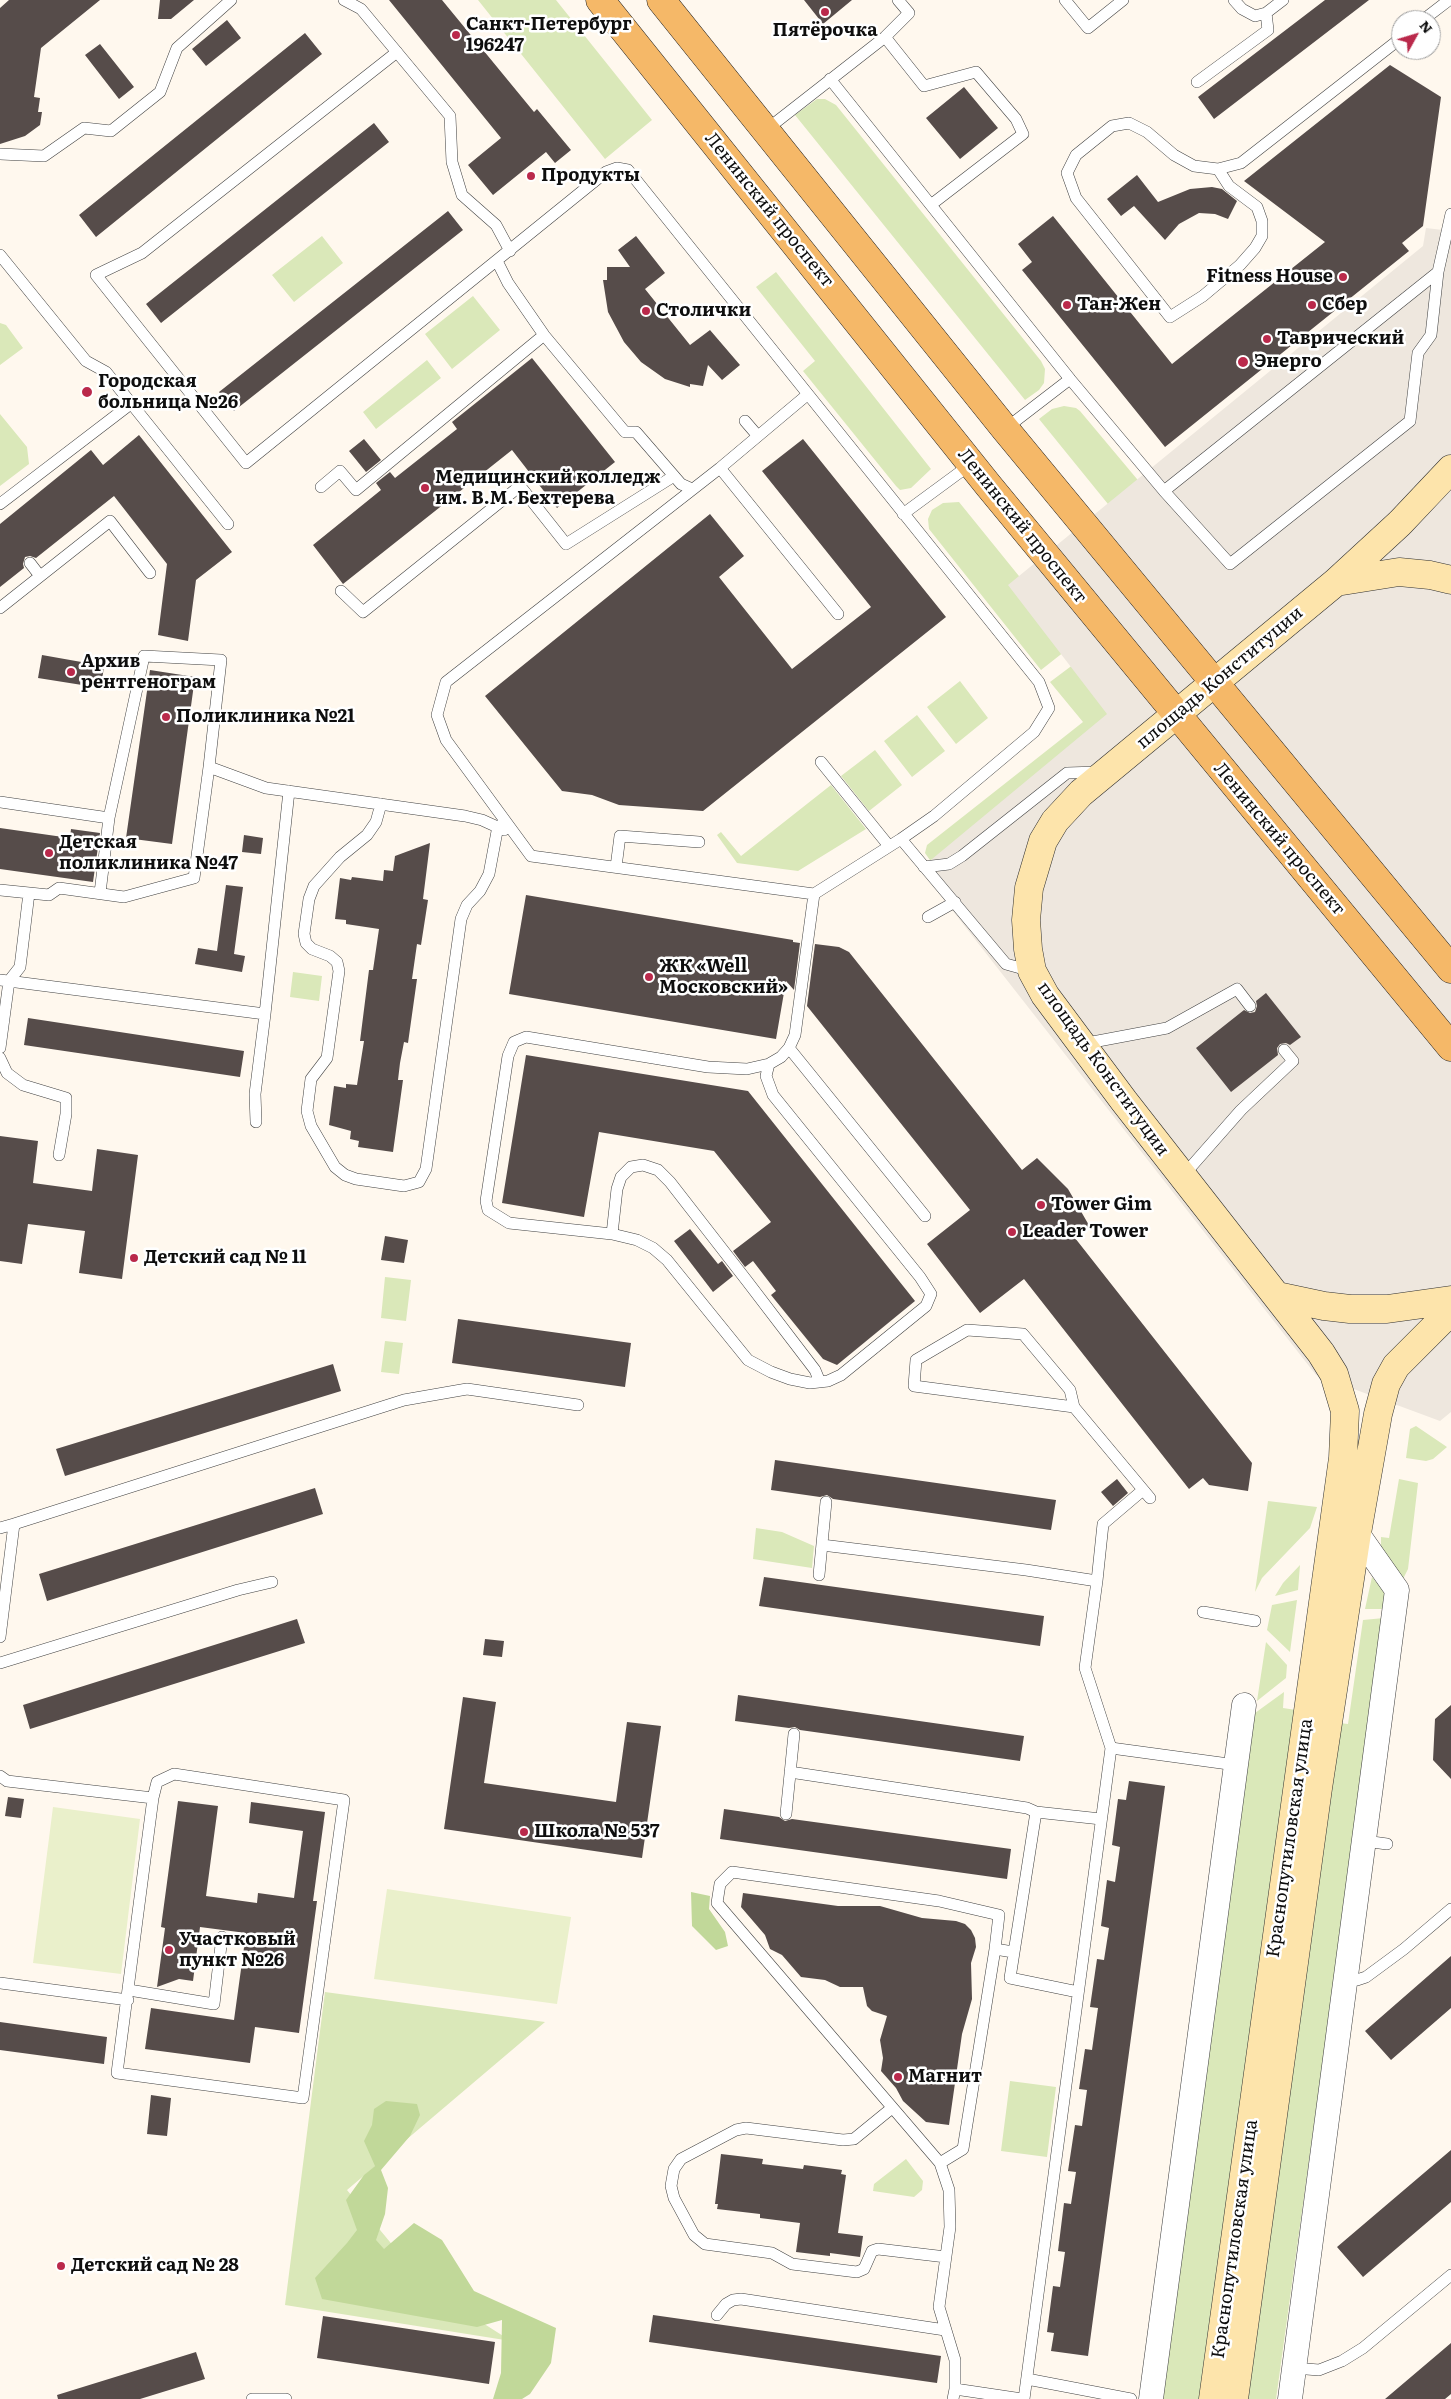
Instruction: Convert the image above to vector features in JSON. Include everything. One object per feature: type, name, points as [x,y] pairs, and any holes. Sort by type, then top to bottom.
[{"type":"main road","name":"Ленинский проспект","points":[[600,0],[971,464],[1451,1047]]},
{"type":"main road","points":[[661,0],[1005,429],[1450,965]]},
{"type":"main road","points":[[1336,582],[1400,523],[1451,469]]},
{"type":"main road","points":[[1336,582],[1399,572],[1430,575],[1451,580]]},
{"type":"main road","name":"площадь Конституции","points":[[1277,1296],[1080,1044],[1045,995],[1032,971],[1026,920],[1029,888],[1035,862],[1043,841],[1055,822],[1081,793],[1336,582]]},
{"type":"main road","points":[[1277,1296],[1350,1309],[1387,1308],[1451,1300]]},
{"type":"main road","name":"Краснопутиловская улица","points":[[1234,2399],[1318,1788],[1344,1531],[1343,1458],[1345,1412],[1341,1392],[1334,1374],[1321,1353],[1277,1296]]},
{"type":"main road","name":"Краснопутиловская улица","points":[[1213,2399],[1344,1531],[1386,1384],[1396,1366],[1411,1349],[1451,1311]]},
{"type":"street","points":[[1290,2399],[1346,1978],[1376,1843],[1397,1590],[1344,1531]]},
{"type":"street","points":[[1151,2399],[1244,1705]]},
{"type":"lane","points":[[0,154],[44,156],[84,128],[111,131],[160,92],[177,48],[232,0]]},
{"type":"lane","points":[[344,0],[361,9],[450,116],[452,162],[462,196],[496,225],[510,251]]},
{"type":"lane","points":[[766,130],[885,37],[908,13],[898,0]]},
{"type":"lane","points":[[1065,0],[1088,28],[1124,0]]},
{"type":"lane","points":[[1234,0],[1242,9],[1254,16],[1266,13],[1282,0]]},
{"type":"lane","points":[[1436,10],[1449,0]]},
{"type":"lane","points":[[1197,82],[1268,30],[1266,13]]},
{"type":"lane","points":[[885,37],[924,86],[976,72],[1016,119],[1023,134],[932,204]]},
{"type":"lane","points":[[1218,169],[1229,186],[1256,207],[1262,221],[1262,236],[1255,248],[1240,265],[1203,296],[1170,318],[1076,198],[1067,173],[1076,154],[1112,126],[1129,123],[1147,132],[1174,154],[1194,166],[1218,169],[1241,163],[1391,46]]},
{"type":"lane","points":[[397,52],[142,253],[96,275],[246,463],[606,172],[617,168],[628,170],[1039,682],[1048,708],[1034,732],[934,816],[814,894],[530,856],[446,740],[437,716],[446,682],[720,468],[807,395]]},
{"type":"lane","points":[[830,79],[932,204],[1070,379],[1164,490],[1230,564],[1410,421],[1418,353],[1431,335],[1438,272],[1451,214]]},
{"type":"lane","points":[[2,261],[86,361],[106,372],[228,524]]},
{"type":"lane","points":[[497,261],[508,283],[544,335],[625,432],[636,432],[681,484],[692,489]]},
{"type":"lane","points":[[1164,490],[1438,272]]},
{"type":"lane","points":[[321,486],[340,470],[356,490],[544,335]]},
{"type":"lane","points":[[1005,429],[1070,379]]},
{"type":"lane","points":[[0,504],[132,403]]},
{"type":"lane","points":[[745,421],[757,435]]},
{"type":"lane","points":[[903,514],[971,464]]},
{"type":"lane","points":[[720,468],[838,614]]},
{"type":"lane","points":[[341,591],[363,612],[520,486],[566,544],[674,476]]},
{"type":"lane","points":[[0,608],[110,521],[150,573]]},
{"type":"lane","points":[[30,563],[40,576]]},
{"type":"lane","points":[[0,890],[50,895],[59,888],[124,897],[194,878],[221,660],[144,656],[108,818],[100,893]]},
{"type":"lane","points":[[821,762],[890,846]]},
{"type":"lane","points":[[208,767],[266,788],[465,816],[498,826],[519,840]]},
{"type":"lane","points":[[924,867],[949,864],[962,856],[1067,773],[1106,772]]},
{"type":"lane","points":[[256,1122],[254,1094],[265,1014],[289,791]]},
{"type":"lane","points":[[0,802],[108,818]]},
{"type":"lane","points":[[381,804],[376,822],[367,835],[340,857],[314,886],[309,899],[304,934],[306,943],[312,949],[330,956],[337,962],[339,971],[327,1058],[311,1079],[307,1111],[311,1126],[335,1167],[356,1179],[404,1186],[419,1182],[426,1169],[461,919],[467,905],[480,891],[489,874],[498,826]]},
{"type":"lane","points":[[616,867],[620,836],[699,842]]},
{"type":"lane","points":[[901,838],[1006,964],[1032,971]]},
{"type":"lane","points":[[0,1048],[5,980],[20,967],[29,893]]},
{"type":"lane","points":[[770,1064],[766,1076],[773,1095],[920,1277],[931,1294],[926,1306],[841,1375],[828,1381],[810,1383],[790,1379],[770,1372],[748,1360],[667,1260],[653,1248],[637,1240],[612,1234],[508,1223],[488,1210],[486,1200],[508,1056],[514,1042],[526,1037],[708,1067],[747,1069],[770,1064],[781,1057],[789,1048],[795,1035],[814,894]]},
{"type":"lane","points":[[928,917],[955,902]]},
{"type":"lane","points":[[5,980],[265,1014]]},
{"type":"lane","points":[[1080,1044],[1167,1028],[1237,989],[1250,1006]]},
{"type":"lane","points":[[789,1048],[925,1216]]},
{"type":"lane","points":[[1182,1176],[1241,1110],[1293,1061],[1284,1050]]},
{"type":"lane","points":[[0,1058],[7,1073],[23,1085],[66,1098],[66,1114],[59,1155]]},
{"type":"lane","points":[[612,1234],[617,1188],[622,1177],[631,1167],[642,1165],[658,1170],[670,1182],[815,1370],[820,1382]]},
{"type":"lane","points":[[940,2163],[963,2149],[998,1915],[939,1901],[732,1872],[720,1884],[717,1903],[940,2163],[949,2190],[950,2228],[939,2307],[944,2330],[955,2360],[954,2394],[1023,2399],[1111,1748],[1085,1668],[1103,1524],[1147,1494],[1074,1407],[1070,1390],[1023,1334],[967,1330],[916,1360],[914,1386],[1074,1407]]},
{"type":"lane","points":[[0,1528],[404,1400],[468,1389],[578,1405]]},
{"type":"lane","points":[[819,1575],[826,1502]]},
{"type":"lane","points":[[0,1637],[14,1524]]},
{"type":"lane","points":[[822,1545],[1026,1570],[1097,1581]]},
{"type":"lane","points":[[0,1663],[238,1590],[272,1582]]},
{"type":"lane","points":[[1203,1612],[1255,1621]]},
{"type":"lane","points":[[786,1814],[794,1734]]},
{"type":"lane","points":[[1111,1748],[1236,1765]]},
{"type":"lane","points":[[790,1772],[1027,1808],[1036,1812],[1101,1819]]},
{"type":"lane","points":[[174,1774],[344,1800],[303,2098],[117,2073],[128,1995],[153,1798],[157,1782],[174,1774]]},
{"type":"lane","points":[[0,1776],[7,1781],[153,1798]]},
{"type":"lane","points":[[1036,1812],[1010,1978],[1078,1992]]},
{"type":"lane","points":[[1346,1978],[1357,1980],[1366,1977],[1405,1948],[1451,1909]]},
{"type":"lane","points":[[0,1983],[214,2004],[222,1937]]},
{"type":"lane","points":[[994,1949],[1013,1952]]},
{"type":"lane","points":[[892,2108],[862,2134],[848,2140],[746,2128],[736,2130],[681,2159],[674,2169],[672,2186],[674,2198],[694,2235],[705,2244],[772,2252],[792,2264],[857,2272],[864,2270],[872,2251],[878,2249],[946,2257]]},
{"type":"lane","points":[[1294,2368],[1319,2370],[1342,2361],[1363,2348],[1451,2275]]},
{"type":"lane","points":[[717,2315],[726,2304],[741,2299],[944,2330]]},
{"type":"lane","points":[[1027,2379],[1131,2399]]},
{"type":"lane","points":[[252,2399],[286,2399]]},
{"type":"green space","points":[[478,0],[556,0],[652,120],[605,159]]},
{"type":"green space","points":[[817,99],[825,99],[836,105],[1041,361],[1045,369],[1044,383],[1039,390],[1025,400],[795,115]]},
{"type":"green space","points":[[322,236],[343,263],[294,302],[272,275]]},
{"type":"green space","points":[[776,272],[931,469],[911,488],[900,490],[896,486],[803,371],[815,361],[756,287]]},
{"type":"green space","points":[[473,296],[500,330],[452,369],[425,334]]},
{"type":"green space","points":[[0,323],[6,325],[23,348],[0,365]]},
{"type":"green space","points":[[427,360],[441,378],[376,429],[363,412]]},
{"type":"green space","points":[[1064,406],[1076,408],[1080,411],[1142,485],[1112,509],[1039,419],[1052,409]]},
{"type":"green space","points":[[0,414],[27,447],[29,464],[0,486]]},
{"type":"green space","points":[[959,502],[1074,644],[1041,670],[929,529],[928,519],[932,510],[943,503]]},
{"type":"green space","points":[[1082,658],[1119,707],[932,863],[925,853],[927,845],[1083,722],[1050,682]]},
{"type":"green space","points":[[960,681],[988,718],[956,744],[927,707]]},
{"type":"green space","points":[[917,715],[945,751],[912,777],[884,741]]},
{"type":"green space","points":[[875,750],[902,785],[869,811],[841,776]]},
{"type":"green space","points":[[831,785],[866,829],[798,871],[737,863],[717,835],[721,832],[741,856]]},
{"type":"green space","points":[[293,972],[322,976],[319,1001],[290,997]]},
{"type":"green space","points":[[385,1277],[411,1280],[406,1321],[381,1318]]},
{"type":"green space","points":[[385,1341],[403,1343],[399,1374],[381,1372]]},
{"type":"green space","points":[[1416,1426],[1447,1447],[1433,1459],[1426,1461],[1406,1458],[1410,1429]]},
{"type":"green space","points":[[1399,1479],[1418,1483],[1408,1569],[1402,1581],[1381,1548],[1381,1537],[1389,1538]]},
{"type":"green space","points":[[1268,1501],[1317,1507],[1310,1528],[1262,1578],[1255,1592]]},
{"type":"green space","points":[[756,1528],[782,1532],[814,1546],[812,1568],[753,1559]]},
{"type":"green space","points":[[1300,1565],[1298,1590],[1275,1596],[1283,1583]]},
{"type":"green space","points":[[1372,1577],[1386,1594],[1384,1609],[1365,1609]]},
{"type":"green space","points":[[1297,1600],[1290,1652],[1267,1630],[1272,1605]]},
{"type":"green space","points":[[1384,1618],[1276,2399],[1246,2399],[1339,1723],[1348,1724],[1363,1620]]},
{"type":"green space","points":[[1266,1642],[1287,1665],[1286,1678],[1257,1701]]},
{"type":"green space","points":[[1284,1692],[1283,1708],[1296,1710],[1202,2399],[1162,2399],[1255,1713]]},
{"type":"green space","points":[[53,1807],[140,1819],[121,1974],[33,1963]]},
{"type":"green space","points":[[387,1889],[571,1917],[557,2004],[374,1979]]},
{"type":"green space","points":[[691,1892],[710,1896],[709,1909],[725,1932],[728,1946],[716,1950],[692,1926]]},
{"type":"green space","points":[[325,1992],[545,2022],[347,2190],[428,2288],[511,2341],[285,2305]]},
{"type":"green space","points":[[1010,2081],[1056,2087],[1047,2157],[1001,2151]]},
{"type":"green space","points":[[386,2101],[417,2104],[420,2115],[410,2136],[381,2170],[388,2188],[385,2214],[376,2240],[384,2249],[414,2223],[442,2240],[474,2291],[556,2328],[551,2363],[530,2394],[522,2399],[493,2399],[501,2373],[502,2320],[477,2327],[322,2299],[315,2278],[357,2230],[346,2200],[364,2175],[375,2166],[364,2141],[372,2125],[374,2109]]},
{"type":"green space","points":[[906,2159],[923,2181],[922,2190],[914,2197],[873,2191],[874,2184]]},
{"type":"shaded area","points":[[1426,228],[1451,231],[1451,1412],[1440,1421],[1316,1375],[920,869],[1107,714],[1008,585],[1423,246]]},
{"type":"building","points":[[9,0],[100,0],[41,48],[34,97],[40,98],[38,112],[42,112],[40,125],[25,136],[0,144],[0,8]]},
{"type":"building","points":[[160,0],[194,0],[171,19],[158,19]]},
{"type":"building","points":[[389,0],[442,0],[534,112],[537,109],[571,150],[555,163],[546,152],[493,195],[468,165],[501,138]]},
{"type":"building","name":"Пятёрочка","points":[[804,0],[852,0],[823,24]]},
{"type":"building","points":[[1325,0],[1369,0],[1214,119],[1198,97]]},
{"type":"building","points":[[227,20],[241,38],[206,66],[192,49]]},
{"type":"building","points":[[305,33],[322,54],[96,237],[79,215]]},
{"type":"building","points":[[100,44],[134,87],[119,99],[85,55]]},
{"type":"building","points":[[1390,65],[1441,97],[1423,226],[1402,243],[1409,251],[1165,447],[1022,270],[1032,262],[1018,244],[1053,216],[1172,364],[1325,242],[1244,181]]},
{"type":"building","points":[[964,87],[998,128],[960,159],[926,118]]},
{"type":"building","points":[[374,123],[389,142],[161,323],[146,304]]},
{"type":"building","points":[[1137,175],[1158,202],[1190,189],[1212,187],[1222,189],[1237,201],[1228,219],[1215,214],[1199,213],[1179,224],[1165,240],[1134,206],[1121,216],[1107,199]]},
{"type":"building","points":[[448,211],[463,230],[234,411],[219,392]]},
{"type":"building","points":[[636,236],[665,273],[645,289],[690,345],[710,330],[740,365],[722,380],[708,365],[703,386],[690,384],[690,387],[665,379],[641,362],[624,342],[608,312],[603,280],[607,280],[607,267],[630,267],[618,250]]},
{"type":"building","name":"Медицинский колледж им. В.М. Бехтерева","points":[[532,358],[615,462],[557,508],[512,450],[343,584],[313,545],[381,490],[376,483],[390,472],[395,478],[457,429],[452,422]]},
{"type":"building","points":[[139,435],[232,552],[196,580],[188,641],[158,635],[167,564],[114,496],[36,558],[25,557],[24,568],[0,587],[0,524],[91,450],[103,465]]},
{"type":"building","points":[[364,439],[381,460],[366,472],[349,451]]},
{"type":"building","points":[[803,439],[946,617],[703,811],[619,805],[592,795],[562,791],[485,696],[710,514],[744,556],[719,577],[792,669],[871,607],[762,471]]},
{"type":"building","name":"Архив рентгенограм","points":[[42,655],[104,666],[101,688],[38,678]]},
{"type":"building","name":"Поликлиника №21","points":[[150,670],[195,677],[172,844],[126,838]]},
{"type":"building","name":"Детская поликлиника №47","points":[[0,828],[70,838],[71,829],[100,833],[93,882],[0,869]]},
{"type":"building","points":[[244,835],[263,838],[261,854],[242,852]]},
{"type":"building","points":[[430,843],[423,899],[428,900],[421,945],[417,944],[412,979],[417,979],[408,1043],[404,1042],[400,1063],[398,1080],[403,1080],[393,1152],[358,1147],[359,1141],[350,1139],[351,1131],[329,1125],[334,1086],[346,1088],[346,1084],[357,1085],[364,1041],[360,1041],[369,970],[373,970],[379,929],[346,924],[346,920],[335,919],[340,878],[351,880],[352,877],[383,881],[384,870],[393,871],[395,856]]},
{"type":"building","points":[[226,885],[243,887],[234,954],[245,956],[242,972],[195,964],[198,948],[217,951]]},
{"type":"building","name":"ЖК «Well Московский»","points":[[526,895],[793,940],[793,942],[800,943],[794,990],[786,981],[776,1039],[509,994]]},
{"type":"building","points":[[815,944],[839,947],[849,952],[1022,1170],[1037,1158],[1068,1189],[1090,1227],[1075,1238],[1252,1463],[1248,1491],[1209,1485],[1203,1478],[1189,1489],[1024,1279],[980,1313],[927,1244],[970,1210],[807,1006]]},
{"type":"building","points":[[1266,993],[1301,1037],[1290,1045],[1286,1043],[1280,1044],[1277,1048],[1278,1055],[1231,1092],[1196,1048],[1244,1010],[1250,1013],[1255,1012],[1256,1001]]},
{"type":"building","points":[[28,1018],[244,1051],[240,1077],[24,1045]]},
{"type":"building","points":[[526,1055],[748,1091],[915,1301],[837,1365],[823,1359],[771,1295],[776,1291],[753,1261],[745,1267],[733,1251],[771,1222],[714,1151],[599,1132],[584,1217],[502,1203]]},
{"type":"building","points":[[0,1136],[38,1141],[33,1183],[92,1191],[97,1149],[138,1155],[122,1279],[79,1273],[85,1231],[28,1224],[22,1264],[0,1261]]},
{"type":"building","points":[[690,1229],[718,1264],[722,1261],[733,1276],[713,1292],[674,1241]]},
{"type":"building","points":[[385,1236],[408,1240],[404,1263],[381,1260]]},
{"type":"building","points":[[458,1319],[631,1343],[625,1387],[452,1363]]},
{"type":"building","points":[[333,1364],[341,1391],[65,1476],[56,1449]]},
{"type":"building","points":[[775,1460],[1056,1500],[1051,1530],[833,1499],[827,1495],[820,1497],[771,1490]]},
{"type":"building","points":[[1117,1479],[1128,1493],[1113,1506],[1101,1492]]},
{"type":"building","points":[[315,1488],[323,1514],[47,1601],[39,1574]]},
{"type":"building","points":[[764,1577],[1044,1616],[1040,1646],[759,1606]]},
{"type":"building","points":[[297,1619],[305,1643],[30,1729],[23,1705]]},
{"type":"building","points":[[485,1639],[504,1641],[502,1657],[483,1655]]},
{"type":"building","points":[[738,1695],[1024,1736],[1020,1761],[800,1730],[795,1727],[789,1728],[735,1721]]},
{"type":"building","points":[[463,1697],[496,1702],[484,1783],[616,1802],[627,1722],[661,1726],[642,1858],[444,1829]]},
{"type":"building","points":[[1451,1705],[1451,1779],[1433,1760],[1435,1719]]},
{"type":"building","points":[[1129,1781],[1165,1786],[1088,2356],[1051,2351],[1054,2333],[1047,2332],[1053,2286],[1060,2287],[1065,2252],[1058,2251],[1064,2203],[1071,2204],[1076,2172],[1068,2171],[1075,2125],[1082,2126],[1087,2090],[1079,2089],[1085,2049],[1092,2050],[1098,2008],[1090,2007],[1097,1959],[1104,1960],[1109,1928],[1101,1926],[1107,1880],[1115,1882],[1120,1847],[1112,1845],[1118,1799],[1126,1800]]},
{"type":"building","points":[[8,1797],[24,1799],[21,1818],[5,1816]]},
{"type":"building","points":[[178,1801],[218,1806],[206,1896],[257,1903],[258,1893],[294,1898],[303,1831],[249,1823],[251,1802],[325,1812],[313,1901],[317,1901],[299,2033],[255,2027],[250,2063],[145,2049],[151,2008],[234,2020],[246,1933],[200,1927],[193,1981],[179,1979],[157,1987],[165,1928],[161,1927]]},
{"type":"building","points":[[724,1809],[779,1817],[785,1821],[792,1819],[1011,1849],[1007,1879],[720,1839]]},
{"type":"building","points":[[743,1893],[838,1906],[880,1906],[922,1918],[956,1921],[965,1924],[971,1930],[975,1938],[976,1947],[971,1963],[972,1999],[962,2034],[949,2125],[926,2122],[903,2101],[896,2088],[881,2071],[883,2058],[880,2040],[887,2016],[872,2011],[867,2006],[863,1987],[840,1987],[825,1980],[801,1977],[782,1955],[770,1949],[765,1935],[741,1907]]},
{"type":"building","points":[[1451,1956],[1451,2008],[1391,2060],[1365,2031]]},
{"type":"building","points":[[0,2022],[107,2037],[104,2064],[0,2050]]},
{"type":"building","points":[[151,2095],[171,2098],[167,2136],[147,2134]]},
{"type":"building","points":[[1451,2150],[1451,2202],[1363,2277],[1337,2247]]},
{"type":"building","points":[[721,2154],[763,2159],[762,2164],[803,2169],[804,2165],[842,2170],[841,2174],[846,2175],[838,2233],[863,2236],[860,2257],[830,2253],[830,2256],[796,2252],[800,2223],[760,2218],[760,2214],[717,2209],[718,2204],[715,2204]]},
{"type":"building","points":[[653,2315],[941,2356],[937,2383],[649,2342]]},
{"type":"building","points":[[323,2316],[495,2342],[489,2384],[317,2358]]},
{"type":"building","points":[[1451,2343],[1451,2394],[1445,2399],[1385,2399]]},
{"type":"building","points":[[196,2352],[205,2379],[140,2399],[58,2399],[57,2395]]},
{"type":"place","name":"Пятёрочка","points":[[825,12]]},
{"type":"place","name":"Санкт-Петербург 196247","points":[[456,35]]},
{"type":"place","name":"Продукты","points":[[531,176]]},
{"type":"place","name":"Fitness House","points":[[1343,277]]},
{"type":"place","name":"Тан-Жен","points":[[1067,305]]},
{"type":"place","name":"Сбер","points":[[1312,305]]},
{"type":"place","name":"Столички","points":[[646,311]]},
{"type":"place","name":"Таврический","points":[[1267,339]]},
{"type":"place","name":"Энерго","points":[[1243,362]]},
{"type":"place","name":"Городская больница №26","points":[[87,392]]},
{"type":"place","name":"Медицинский колледж им. В.М. Бехтерева","points":[[425,488]]},
{"type":"place","name":"Архив рентгенограм","points":[[71,672]]},
{"type":"place","name":"Поликлиника №21","points":[[166,717]]},
{"type":"place","name":"Детская поликлиника №47","points":[[49,853]]},
{"type":"place","name":"ЖК «Well Московский»","points":[[649,977]]},
{"type":"place","name":"Tower Gim","points":[[1041,1205]]},
{"type":"place","name":"Leader Tower","points":[[1012,1232]]},
{"type":"place","name":"Детский сад № 11","points":[[134,1258]]},
{"type":"place","name":"Школа № 537","points":[[524,1832]]},
{"type":"place","name":"Участковый пункт №26","points":[[169,1950]]},
{"type":"place","name":"Магнит","points":[[898,2077]]},
{"type":"place","name":"Детский сад № 28","points":[[61,2266]]}]
